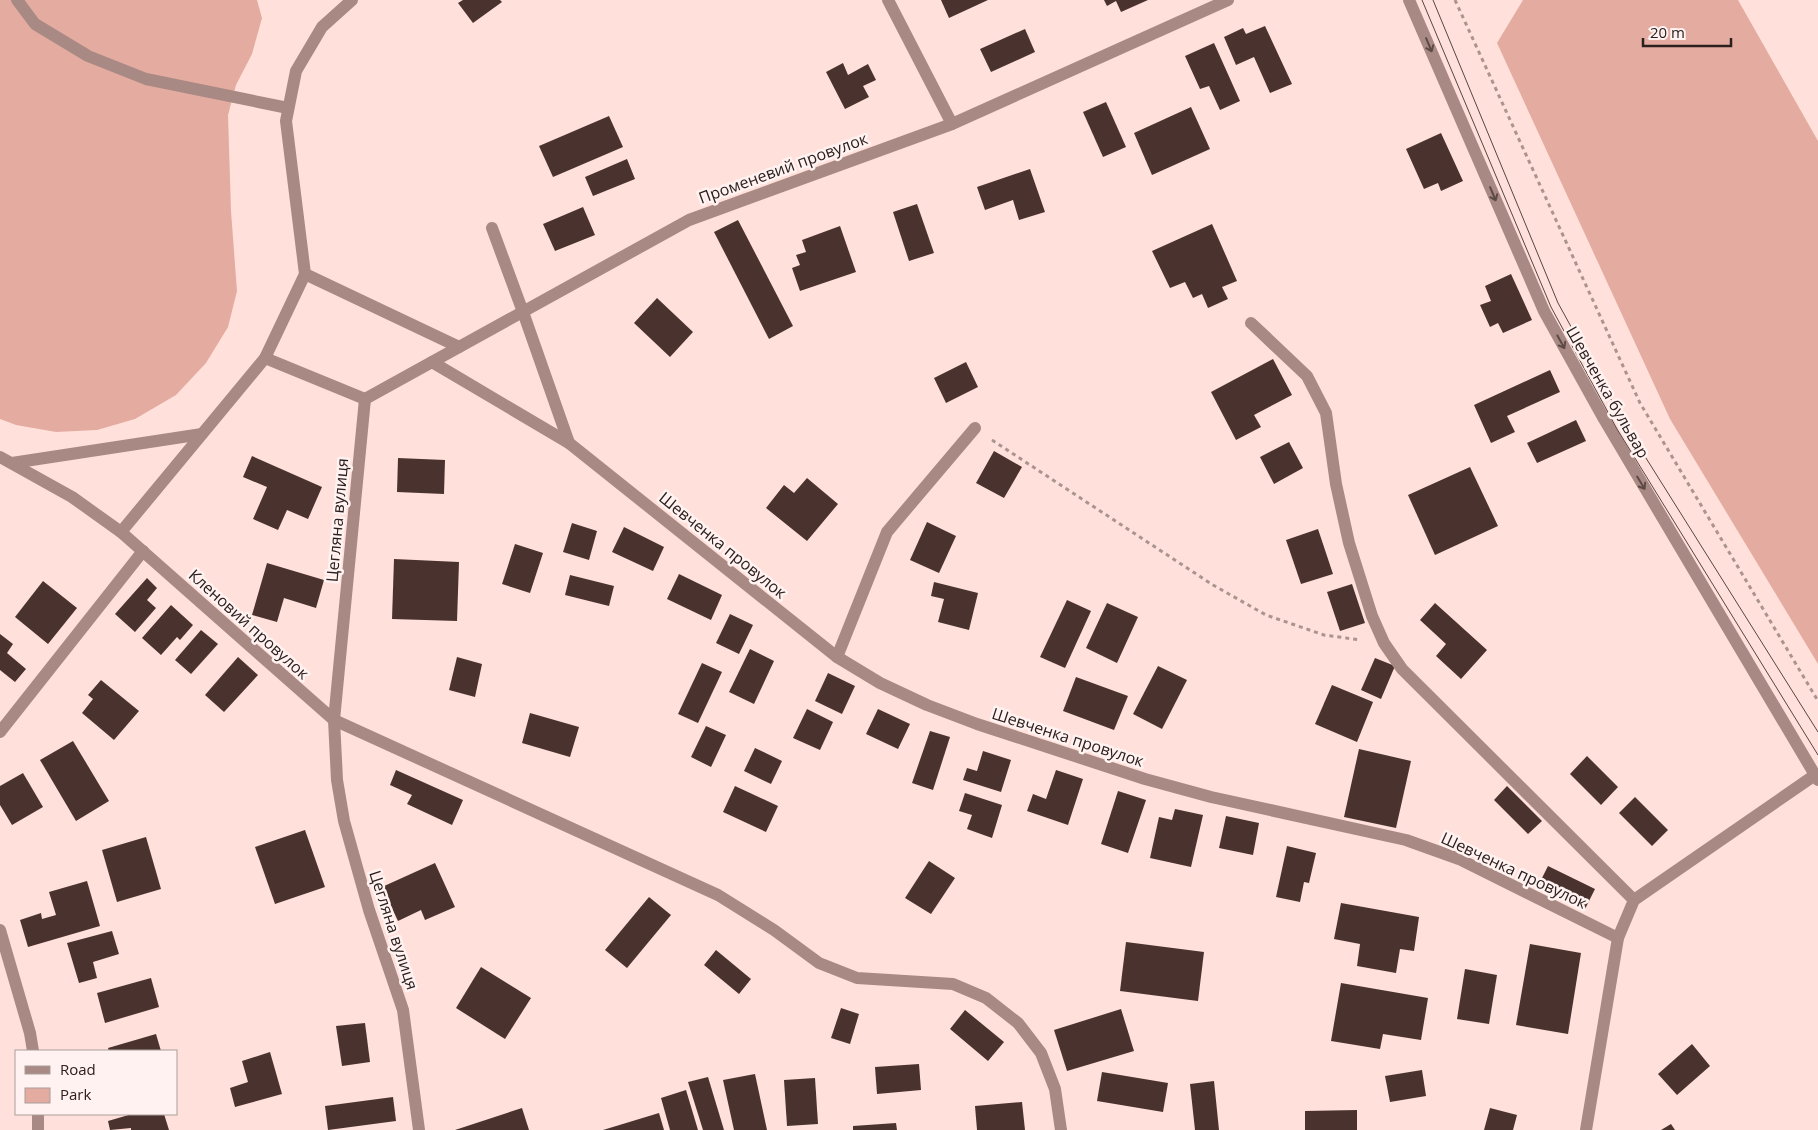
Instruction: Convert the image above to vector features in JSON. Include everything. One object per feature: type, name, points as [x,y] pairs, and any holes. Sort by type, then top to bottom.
[{"type":"street","points":[[17,0],[35,24],[88,56],[146,79],[288,108]]},
{"type":"street","points":[[121,532],[265,358],[305,274],[286,121],[288,108],[296,71],[322,27],[352,0]]},
{"type":"street","points":[[888,0],[952,124]]},
{"type":"street","name":"Променевий провулок","points":[[365,399],[689,220],[952,124],[1228,0]]},
{"type":"street","name":"Шевченка бульвар","points":[[1409,0],[1544,311],[1604,419],[1816,777]]},
{"type":"street","points":[[492,228],[569,443]]},
{"type":"street","points":[[305,274],[459,347]]},
{"type":"street","points":[[1251,323],[1307,376],[1326,413],[1336,484],[1349,543],[1372,616],[1384,643],[1402,669],[1634,900]]},
{"type":"street","points":[[265,358],[365,399]]},
{"type":"street","name":"Шевченка провулок","points":[[432,362],[569,443],[837,657],[880,683],[927,705],[977,724],[1126,773],[1211,797],[1406,840],[1459,859],[1618,938]]},
{"type":"street","name":"Цегляна вулиця","points":[[365,399],[334,720],[337,780],[344,821],[369,910],[403,1010],[419,1130]]},
{"type":"street","points":[[837,657],[887,532],[975,428]]},
{"type":"street","points":[[12,463],[202,434]]},
{"type":"street","name":"Кленовий провулок","points":[[0,456],[72,497],[121,532],[334,720]]},
{"type":"street","points":[[0,732],[143,551]]},
{"type":"street","points":[[334,720],[718,895],[774,930],[818,963],[857,978],[953,984],[986,998],[1018,1023],[1041,1053],[1055,1089],[1061,1130]]},
{"type":"street","points":[[1586,1130],[1618,938],[1634,900],[1816,777]]},
{"type":"street","points":[[0,930],[30,1033],[33,1050]]},
{"type":"street","points":[[38,1115],[38,1130]]},
{"type":"path","points":[[1456,0],[1640,403],[1818,701]]},
{"type":"path","points":[[975,428],[1213,585],[1266,615],[1324,635],[1384,643]]},
{"type":"green space","points":[[0,0],[257,0],[262,18],[252,54],[236,85],[228,115],[231,211],[237,291],[228,327],[206,363],[176,395],[135,419],[97,430],[56,432],[16,425],[0,419]]},
{"type":"green space","points":[[1523,0],[1738,0],[1818,141],[1818,664],[1670,419],[1497,43]]},
{"type":"building","points":[[463,0],[500,0],[502,2],[473,23],[458,3]]},
{"type":"building","points":[[941,0],[988,0],[949,18]]},
{"type":"building","points":[[1104,0],[1148,0],[1121,12],[1116,1],[1107,6]]},
{"type":"building","points":[[1265,26],[1292,84],[1270,93],[1254,57],[1236,65],[1224,37],[1243,28],[1246,34]]},
{"type":"building","points":[[1025,29],[1035,52],[991,72],[980,49]]},
{"type":"building","points":[[1214,43],[1240,101],[1220,110],[1209,86],[1200,89],[1185,56]]},
{"type":"building","points":[[843,63],[848,75],[868,64],[876,80],[863,86],[869,97],[845,109],[826,72]]},
{"type":"building","points":[[1106,102],[1126,147],[1103,157],[1083,112]]},
{"type":"building","points":[[1191,107],[1210,149],[1152,175],[1134,133]]},
{"type":"building","points":[[609,116],[623,147],[553,177],[539,146]]},
{"type":"building","points":[[1441,133],[1463,181],[1441,191],[1438,183],[1424,189],[1406,149]]},
{"type":"building","points":[[627,159],[635,179],[593,196],[585,177]]},
{"type":"building","points":[[1030,169],[1045,212],[1019,220],[1013,200],[985,210],[977,187]]},
{"type":"building","points":[[917,204],[934,253],[909,261],[893,212]]},
{"type":"building","points":[[583,207],[595,235],[555,251],[543,224]]},
{"type":"building","points":[[738,220],[793,326],[769,339],[714,232]]},
{"type":"building","points":[[1212,224],[1237,281],[1222,287],[1228,299],[1208,308],[1202,294],[1193,298],[1185,282],[1170,288],[1152,251]]},
{"type":"building","points":[[840,226],[856,272],[800,291],[792,268],[800,265],[796,255],[806,252],[802,240]]},
{"type":"building","points":[[1511,274],[1532,320],[1503,333],[1498,323],[1490,327],[1480,305],[1491,301],[1485,286]]},
{"type":"building","points":[[657,298],[693,332],[670,357],[634,323]]},
{"type":"building","points":[[1273,359],[1292,395],[1254,415],[1261,427],[1236,440],[1211,392]]},
{"type":"building","points":[[966,362],[978,387],[946,403],[934,378]]},
{"type":"building","points":[[1550,370],[1560,392],[1507,416],[1515,432],[1491,443],[1474,405]]},
{"type":"building","points":[[1576,420],[1586,441],[1537,463],[1527,443]]},
{"type":"building","points":[[1289,442],[1303,468],[1274,484],[1260,457]]},
{"type":"building","points":[[994,451],[1022,467],[1004,498],[976,483]]},
{"type":"building","points":[[252,456],[322,487],[308,519],[287,510],[278,530],[253,519],[267,487],[243,477]]},
{"type":"building","points":[[398,458],[445,460],[444,494],[397,492]]},
{"type":"building","points":[[1470,467],[1498,526],[1435,555],[1408,495]]},
{"type":"building","points":[[807,478],[838,504],[807,541],[766,508],[784,485],[794,493]]},
{"type":"building","points":[[927,522],[956,536],[939,573],[910,560]]},
{"type":"building","points":[[572,523],[597,531],[589,560],[563,552]]},
{"type":"building","points":[[624,527],[664,547],[653,571],[612,552]]},
{"type":"building","points":[[1318,529],[1333,574],[1301,584],[1286,540]]},
{"type":"building","points":[[515,544],[543,553],[530,593],[502,584]]},
{"type":"building","points":[[394,559],[459,562],[457,621],[392,619]]},
{"type":"building","points":[[267,563],[324,580],[316,608],[284,598],[277,622],[252,615]]},
{"type":"building","points":[[679,574],[722,595],[711,620],[667,599]]},
{"type":"building","points":[[570,575],[614,586],[609,606],[565,595]]},
{"type":"building","points":[[147,578],[157,588],[147,600],[156,608],[135,632],[115,614]]},
{"type":"building","points":[[43,581],[77,608],[48,644],[15,617]]},
{"type":"building","points":[[934,582],[978,593],[969,630],[938,622],[944,599],[931,596]]},
{"type":"building","points":[[1352,584],[1365,623],[1340,631],[1327,592]]},
{"type":"building","points":[[1067,600],[1091,611],[1065,668],[1040,657]]},
{"type":"building","points":[[1107,603],[1138,617],[1117,663],[1086,648]]},
{"type":"building","points":[[1435,603],[1487,650],[1461,679],[1436,656],[1446,644],[1420,620]]},
{"type":"building","points":[[171,605],[193,625],[180,640],[177,637],[161,655],[142,638]]},
{"type":"building","points":[[730,614],[753,625],[739,654],[716,643]]},
{"type":"building","points":[[201,630],[218,644],[191,674],[175,660]]},
{"type":"building","points":[[0,634],[13,644],[7,653],[26,669],[15,682],[0,670]]},
{"type":"building","points":[[750,649],[774,661],[754,704],[729,692]]},
{"type":"building","points":[[238,657],[258,675],[224,712],[205,695]]},
{"type":"building","points":[[457,657],[482,664],[475,697],[449,690]]},
{"type":"building","points":[[1375,658],[1395,666],[1381,699],[1361,690]]},
{"type":"building","points":[[702,663],[722,672],[698,723],[678,714]]},
{"type":"building","points":[[1158,666],[1187,680],[1162,729],[1133,714]]},
{"type":"building","points":[[828,673],[855,686],[842,714],[815,701]]},
{"type":"building","points":[[1076,677],[1128,696],[1114,730],[1063,711]]},
{"type":"building","points":[[101,680],[139,711],[114,740],[82,713],[93,699],[88,695]]},
{"type":"building","points":[[1332,685],[1373,702],[1357,742],[1315,724]]},
{"type":"building","points":[[807,709],[833,722],[820,750],[793,738]]},
{"type":"building","points":[[878,709],[910,724],[898,749],[866,734]]},
{"type":"building","points":[[530,713],[579,727],[570,757],[522,743]]},
{"type":"building","points":[[706,726],[726,735],[711,767],[691,757]]},
{"type":"building","points":[[930,731],[950,737],[933,790],[912,783]]},
{"type":"building","points":[[73,741],[109,801],[76,821],[40,760]]},
{"type":"building","points":[[755,748],[782,761],[771,784],[744,771]]},
{"type":"building","points":[[1359,749],[1411,761],[1396,828],[1344,817]]},
{"type":"building","points":[[983,751],[1011,760],[1001,792],[963,780],[967,768],[977,771]]},
{"type":"building","points":[[1587,756],[1618,787],[1601,805],[1570,774]]},
{"type":"building","points":[[396,770],[463,800],[452,825],[407,804],[412,795],[390,785]]},
{"type":"building","points":[[1056,770],[1083,779],[1068,825],[1027,811],[1033,794],[1046,799]]},
{"type":"building","points":[[23,773],[43,807],[12,825],[0,805],[0,786]]},
{"type":"building","points":[[735,786],[778,806],[766,832],[723,812]]},
{"type":"building","points":[[1507,786],[1542,821],[1528,834],[1494,800]]},
{"type":"building","points":[[1118,791],[1146,800],[1128,853],[1101,844]]},
{"type":"building","points":[[965,793],[1002,805],[992,838],[967,829],[972,815],[959,811]]},
{"type":"building","points":[[1635,797],[1668,830],[1652,846],[1619,813]]},
{"type":"building","points":[[1175,809],[1203,815],[1191,867],[1150,858],[1159,817],[1172,820]]},
{"type":"building","points":[[1226,816],[1259,823],[1253,855],[1219,848]]},
{"type":"building","points":[[305,830],[325,887],[275,904],[255,847]]},
{"type":"building","points":[[146,837],[161,889],[117,902],[102,850]]},
{"type":"building","points":[[1287,846],[1316,853],[1309,883],[1304,882],[1300,902],[1276,897]]},
{"type":"building","points":[[929,861],[955,878],[931,914],[905,898]]},
{"type":"building","points":[[435,863],[455,907],[425,920],[421,910],[398,921],[382,887]]},
{"type":"building","points":[[1548,866],[1595,889],[1585,909],[1538,886]]},
{"type":"building","points":[[87,881],[100,926],[28,947],[20,920],[41,913],[42,919],[56,915],[49,892]]},
{"type":"building","points":[[649,897],[671,915],[627,968],[605,950]]},
{"type":"building","points":[[1341,903],[1419,917],[1414,951],[1400,949],[1396,973],[1357,966],[1360,944],[1334,939]]},
{"type":"building","points":[[112,931],[119,954],[93,962],[97,978],[79,983],[67,943]]},
{"type":"building","points":[[1126,942],[1204,952],[1198,1001],[1120,991]]},
{"type":"building","points":[[1530,944],[1581,953],[1568,1034],[1516,1025]]},
{"type":"building","points":[[716,950],[751,979],[739,994],[704,965]]},
{"type":"building","points":[[481,967],[531,998],[505,1039],[456,1008]]},
{"type":"building","points":[[1465,969],[1497,975],[1489,1024],[1457,1019]]},
{"type":"building","points":[[151,978],[159,1007],[105,1023],[97,993]]},
{"type":"building","points":[[1341,983],[1428,998],[1421,1040],[1383,1034],[1380,1049],[1331,1041]]},
{"type":"building","points":[[841,1008],[859,1014],[850,1044],[831,1038]]},
{"type":"building","points":[[1121,1009],[1134,1051],[1067,1071],[1054,1030]]},
{"type":"building","points":[[965,1010],[1004,1042],[988,1061],[950,1029]]},
{"type":"building","points":[[365,1023],[370,1062],[342,1066],[336,1026]]},
{"type":"building","points":[[156,1034],[161,1050],[109,1050],[108,1048]]},
{"type":"building","points":[[1692,1044],[1710,1066],[1677,1095],[1658,1074]]},
{"type":"building","points":[[270,1052],[282,1094],[235,1107],[230,1088],[248,1082],[242,1061]]},
{"type":"building","points":[[919,1064],[921,1090],[877,1094],[875,1067]]},
{"type":"building","points":[[1422,1070],[1426,1096],[1390,1102],[1385,1076]]},
{"type":"building","points":[[1102,1072],[1168,1083],[1163,1112],[1097,1101]]},
{"type":"building","points":[[755,1074],[767,1130],[734,1130],[723,1080]]},
{"type":"building","points":[[708,1077],[724,1130],[703,1130],[688,1082]]},
{"type":"building","points":[[815,1078],[818,1124],[787,1126],[784,1080]]},
{"type":"building","points":[[1214,1081],[1219,1130],[1195,1130],[1190,1084]]},
{"type":"building","points":[[686,1090],[698,1130],[670,1130],[661,1098]]},
{"type":"building","points":[[393,1097],[396,1121],[328,1130],[325,1106]]},
{"type":"building","points":[[1022,1102],[1025,1130],[977,1130],[975,1106]]},
{"type":"building","points":[[522,1108],[529,1130],[455,1130]]},
{"type":"building","points":[[1490,1108],[1517,1115],[1513,1130],[1484,1130]]},
{"type":"building","points":[[1357,1110],[1357,1130],[1305,1130],[1305,1111]]},
{"type":"building","points":[[659,1113],[664,1130],[603,1130]]},
{"type":"building","points":[[129,1115],[164,1115],[169,1130],[131,1130],[131,1128],[110,1130],[108,1121]]},
{"type":"building","points":[[896,1123],[897,1130],[853,1130],[853,1126]]},
{"type":"building","points":[[1671,1124],[1675,1130],[1661,1130]]},
{"type":"tram line","points":[[1422,0],[1551,307],[1617,429],[1818,755]]},
{"type":"tram line","points":[[1433,0],[1558,303],[1624,423],[1818,732]]}]
